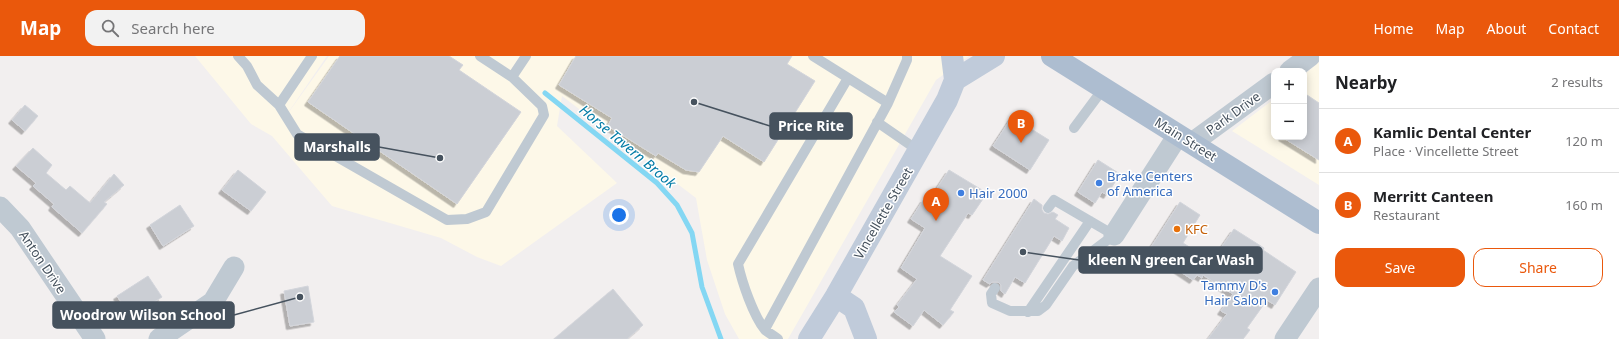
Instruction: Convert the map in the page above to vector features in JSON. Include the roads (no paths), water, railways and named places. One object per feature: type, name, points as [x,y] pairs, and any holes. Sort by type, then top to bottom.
[{"type":"main road","name":"Main Street","points":[[1052,56],[1319,223]]},
{"type":"street","name":"Vincellette Street","points":[[808,339],[836,296],[947,100],[955,80],[952,56]]},
{"type":"street","points":[[955,80],[994,56]]},
{"type":"street","points":[[1294,68],[1310,56]]},
{"type":"street","name":"Park Drive","points":[[1185,139],[1271,85]]},
{"type":"street","points":[[1114,235],[1185,139]]},
{"type":"street","name":"Anton Drive","points":[[0,207],[20,228],[95,339]]},
{"type":"street","points":[[159,339],[214,302],[234,267]]},
{"type":"street","points":[[1285,339],[1319,288]]},
{"type":"street","points":[[836,296],[854,308],[866,339]]},
{"type":"lane","points":[[238,56],[247,66],[257,85],[279,105],[297,134],[447,220],[467,219],[486,212],[544,115],[542,106],[512,76],[480,56]]},
{"type":"lane","points":[[279,105],[312,56]]},
{"type":"lane","points":[[512,76],[526,56]]},
{"type":"lane","points":[[813,56],[888,103]]},
{"type":"lane","points":[[765,329],[888,103],[907,60],[907,56]]},
{"type":"lane","points":[[778,339],[765,329],[742,282],[738,264],[848,78]]},
{"type":"lane","points":[[1074,128],[1103,89]]},
{"type":"lane","points":[[877,122],[918,151]]},
{"type":"lane","points":[[995,288],[992,294],[992,303],[1010,311],[1038,311],[1046,305],[1073,266],[1114,235],[1054,200],[1048,208]]},
{"type":"lane","points":[[1028,312],[1090,221]]},
{"type":"waterway","name":"Horse Tavern Brook","points":[[545,93],[657,183],[677,205],[692,233],[702,287],[721,339]]},
{"type":"place","name":"Price Rite","points":[[694,102]]},
{"type":"place","name":"Merritt Canteen","points":[[1021,143]]},
{"type":"place","name":"Marshalls","points":[[440,158]]},
{"type":"place","name":"Brake Centers of America","points":[[1099,183]]},
{"type":"place","name":"Hair 2000","points":[[961,193]]},
{"type":"place","name":"Kamlic Dental Center","points":[[936,221]]},
{"type":"place","name":"KFC","points":[[1177,229]]},
{"type":"place","name":"kleen N green Car Wash","points":[[1023,252]]},
{"type":"place","name":"Tammy D's Hair Salon","points":[[1275,292]]},
{"type":"place","name":"Woodrow Wilson School","points":[[300,297]]}]
